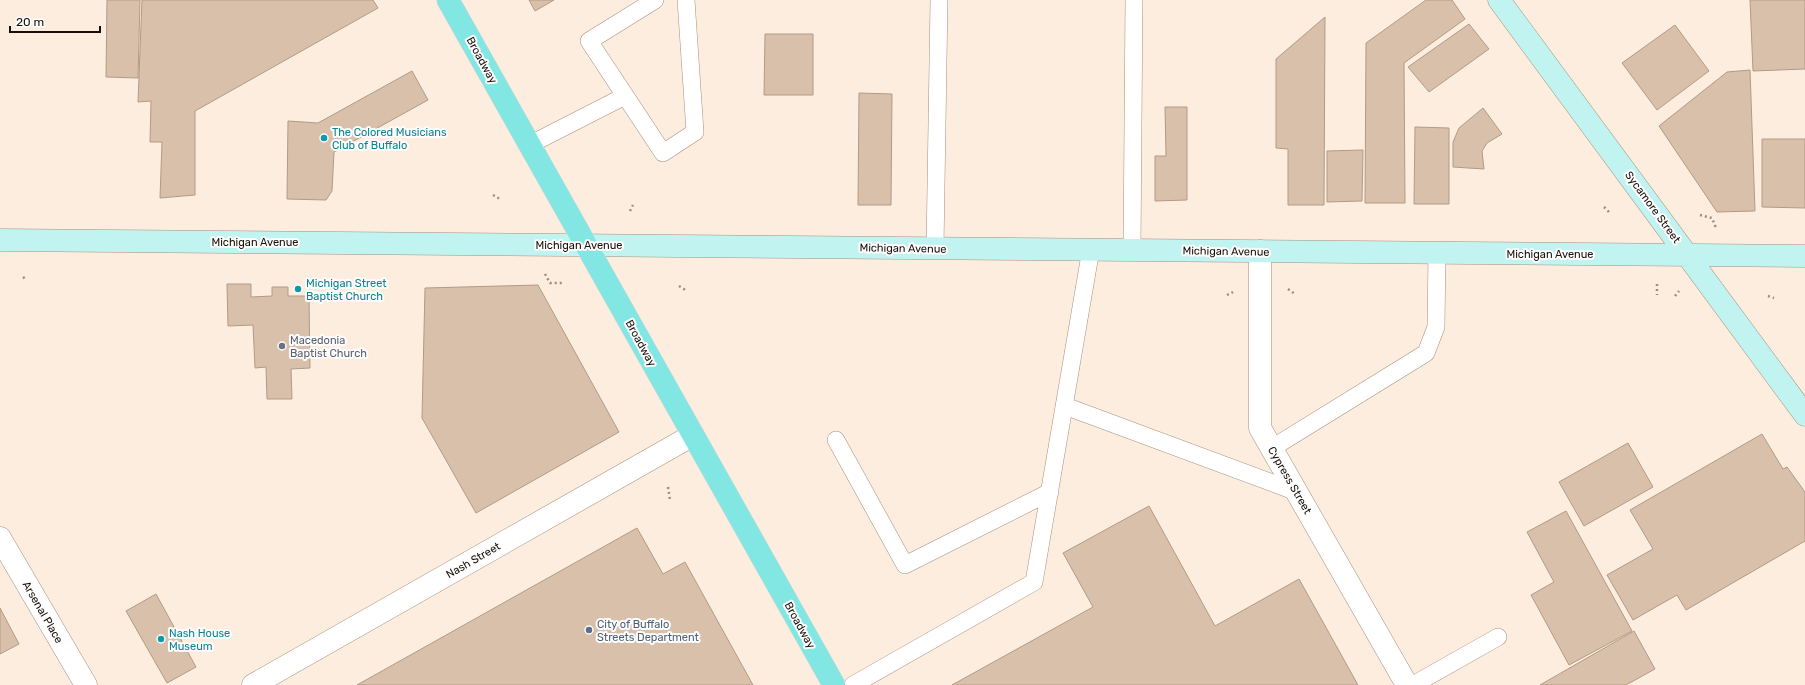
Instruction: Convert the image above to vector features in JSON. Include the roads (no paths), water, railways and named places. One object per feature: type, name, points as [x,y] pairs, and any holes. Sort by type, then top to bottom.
[{"type":"main road","name":"Broadway","points":[[448,0],[584,244],[694,435],[834,685]]},
{"type":"street","name":"Sycamore Street","points":[[1499,0],[1805,415]]},
{"type":"street","name":"Michigan Avenue","points":[[0,240],[1805,256]]},
{"type":"street","name":"Cypress Street","points":[[1260,251],[1260,428],[1407,685]]},
{"type":"street","name":"Nash Street","points":[[252,685],[694,435]]},
{"type":"street","name":"Arsenal Place","points":[[0,538],[86,685]]},
{"type":"lane","points":[[655,0],[589,41],[663,153],[695,132],[686,0]]},
{"type":"lane","points":[[935,248],[939,0]]},
{"type":"lane","points":[[1132,250],[1134,0]]},
{"type":"lane","points":[[529,145],[625,96]]},
{"type":"lane","points":[[853,685],[1034,582],[1091,249]]},
{"type":"lane","points":[[1272,448],[1426,353],[1436,327],[1437,253]]},
{"type":"lane","points":[[1065,406],[1297,492]]},
{"type":"lane","points":[[836,440],[905,565],[1050,492]]},
{"type":"lane","points":[[1413,685],[1498,637]]},
{"type":"place","name":"The Colored Musicians Club of Buffalo","points":[[324,138]]},
{"type":"place","name":"Michigan Street Baptist Church","points":[[298,289]]},
{"type":"place","name":"Macedonia Baptist Church","points":[[282,346]]},
{"type":"place","name":"City of Buffalo Streets Department","points":[[589,630]]},
{"type":"place","name":"Nash House Museum","points":[[161,639]]}]
